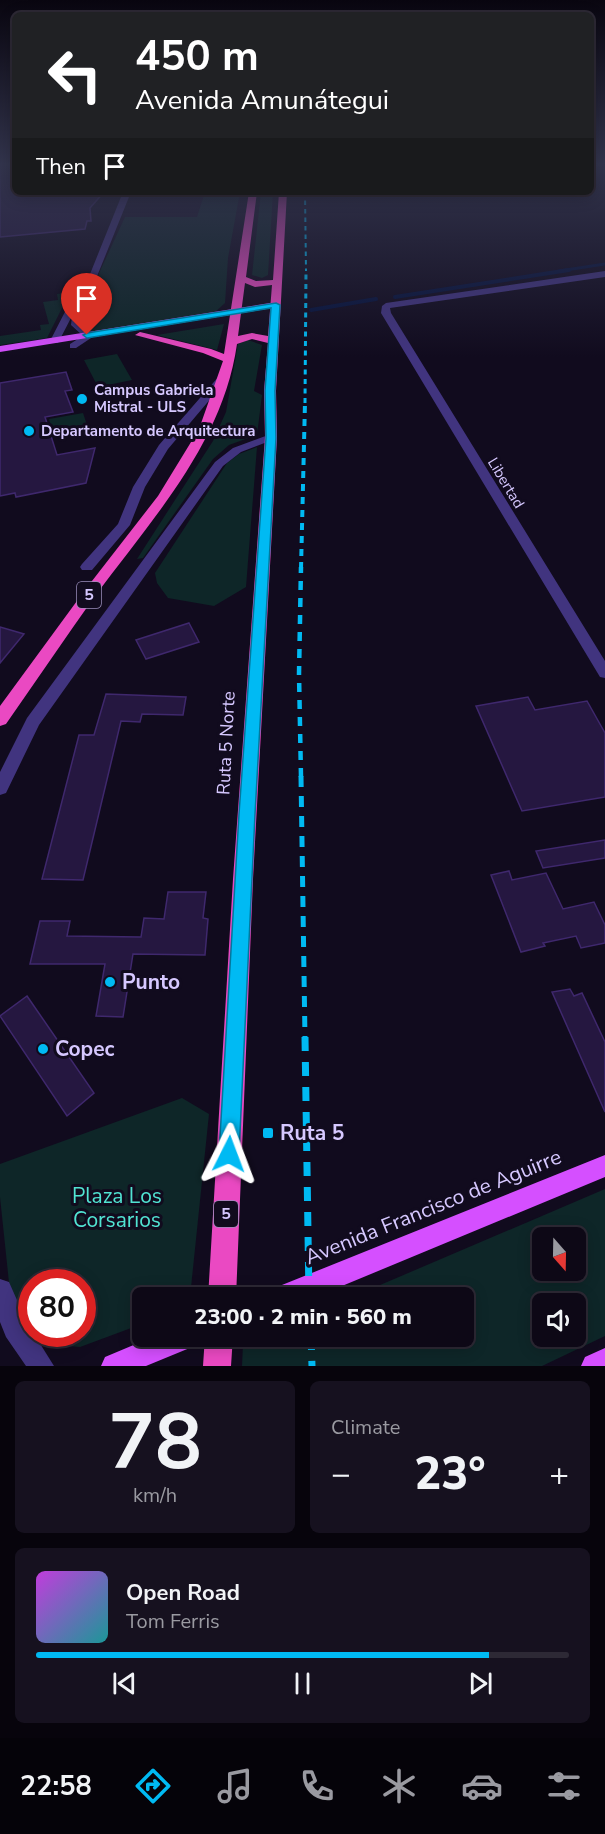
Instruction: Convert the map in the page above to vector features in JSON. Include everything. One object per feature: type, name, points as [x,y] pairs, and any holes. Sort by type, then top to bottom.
[{"type":"highway","name":"5","points":[[0,718],[184,466],[205,429],[229,360],[248,229]]},
{"type":"highway","name":"Ruta 5 Norte","points":[[223,1287],[243,879],[271,438],[270,391],[281,229]]},
{"type":"highway","points":[[241,278],[255,284],[277,282]]},
{"type":"highway","points":[[140,335],[207,351],[229,360]]},
{"type":"highway","points":[[231,343],[248,336],[260,336],[273,341]]},
{"type":"highway","points":[[217,1366],[218,1347]]},
{"type":"main road","points":[[0,358],[140,335],[275,309]]},
{"type":"main road","points":[[0,350],[87,335],[236,316]]},
{"type":"main road","name":"Avenida Francisco de Aguirre","points":[[308,1287],[605,1166]]},
{"type":"main road","points":[[114,1366],[161,1347]]},
{"type":"main road","points":[[594,1366],[605,1361]]},
{"type":"street","points":[[73,346],[84,341],[87,335],[76,325],[75,320],[88,292],[92,274],[110,229]]},
{"type":"street","points":[[55,340],[79,292],[92,274]]},
{"type":"street","name":"Libertad","points":[[605,274],[386,306],[386,314],[605,673]]},
{"type":"street","points":[[87,567],[124,525],[139,487],[163,447],[224,377]]},
{"type":"street","points":[[0,788],[33,722],[136,576],[219,464],[237,450],[271,438]]},
{"type":"street","points":[[105,548],[115,561]]},
{"type":"street","points":[[0,1291],[15,1328],[41,1366]]},
{"type":"green space","points":[[120,229],[233,229],[228,258],[225,303],[214,313],[88,333],[76,323]]},
{"type":"green space","points":[[257,229],[271,229],[268,275],[262,278],[252,275]]},
{"type":"green space","points":[[70,292],[47,338],[0,345],[0,336],[41,330],[40,325],[49,324],[43,302],[58,300],[57,294]]},
{"type":"green space","points":[[224,324],[217,350],[157,335]]},
{"type":"green space","points":[[248,340],[262,345],[254,391],[262,395],[257,435],[229,445],[213,459],[143,558],[137,559],[213,441],[226,412],[238,344]]},
{"type":"green space","points":[[117,354],[132,380],[98,387],[84,360]]},
{"type":"green space","points":[[83,413],[89,431],[13,445],[12,441],[53,434],[49,419]]},
{"type":"green space","points":[[257,447],[246,587],[214,606],[168,598],[157,583],[155,573],[227,463],[239,454]]},
{"type":"green space","name":"Plaza Los Corsarios","points":[[182,1098],[209,1114],[191,1287],[132,1287],[132,1328],[96,1341],[96,1269],[18,1269],[18,1307],[10,1292],[0,1197],[0,1164]]},
{"type":"green space","points":[[605,1189],[605,1336],[586,1345],[586,1293],[532,1293],[532,1347],[582,1347],[542,1366],[242,1366],[243,1347],[474,1347],[474,1287],[375,1287]]},
{"type":"building","points":[[0,229],[85,229],[85,229],[0,237]]},
{"type":"building","points":[[66,372],[72,390],[65,391],[73,412],[45,417],[57,455],[95,448],[86,483],[16,497],[15,493],[0,496],[0,383]]},
{"type":"building","points":[[189,623],[199,642],[146,659],[136,640]]},
{"type":"building","points":[[0,627],[24,634],[0,663]]},
{"type":"building","points":[[106,694],[186,697],[183,715],[142,714],[140,722],[121,721],[83,880],[42,879],[79,735],[94,735]]},
{"type":"building","points":[[528,697],[535,710],[587,701],[605,733],[605,797],[522,811],[476,706]]},
{"type":"building","points":[[605,840],[605,858],[543,868],[536,851]]},
{"type":"building","points":[[509,871],[512,880],[546,873],[563,909],[594,902],[605,925],[605,943],[581,948],[576,936],[543,943],[545,946],[521,952],[491,875]]},
{"type":"building","points":[[168,892],[206,892],[203,918],[208,919],[205,955],[133,954],[123,1017],[96,1016],[105,964],[30,964],[40,921],[70,921],[67,936],[141,937],[144,918],[164,919]]},
{"type":"building","points":[[570,989],[574,996],[582,993],[605,1042],[605,1112],[552,992]]},
{"type":"building","name":"Copec","points":[[27,996],[94,1093],[67,1116],[0,1016]]},
{"type":"waterway","points":[[559,271],[605,264]]},
{"type":"waterway","points":[[395,297],[569,270]]},
{"type":"waterway","points":[[311,310],[376,299]]},
{"type":"railway","points":[[305,229],[306,271]]},
{"type":"railway","points":[[305,403],[306,271]]},
{"type":"railway","points":[[301,569],[305,402]]},
{"type":"railway","points":[[301,567],[299,674],[301,777]]},
{"type":"railway","points":[[301,776],[305,1039]]},
{"type":"railway","points":[[305,1037],[309,1287]]},
{"type":"railway","points":[[311,1347],[312,1366]]},
{"type":"place","name":"Campus Gabriela Mistral - ULS","points":[[82,399]]},
{"type":"place","name":"Departamento de Arquitectura","points":[[29,431]]},
{"type":"place","name":"Punto","points":[[110,982]]},
{"type":"place","name":"Copec","points":[[43,1049]]},
{"type":"place","name":"Ruta 5","points":[[268,1133]]},
{"type":"route","points":[[87,335],[276,305],[270,391],[271,438],[247,814],[229,1154]]}]
